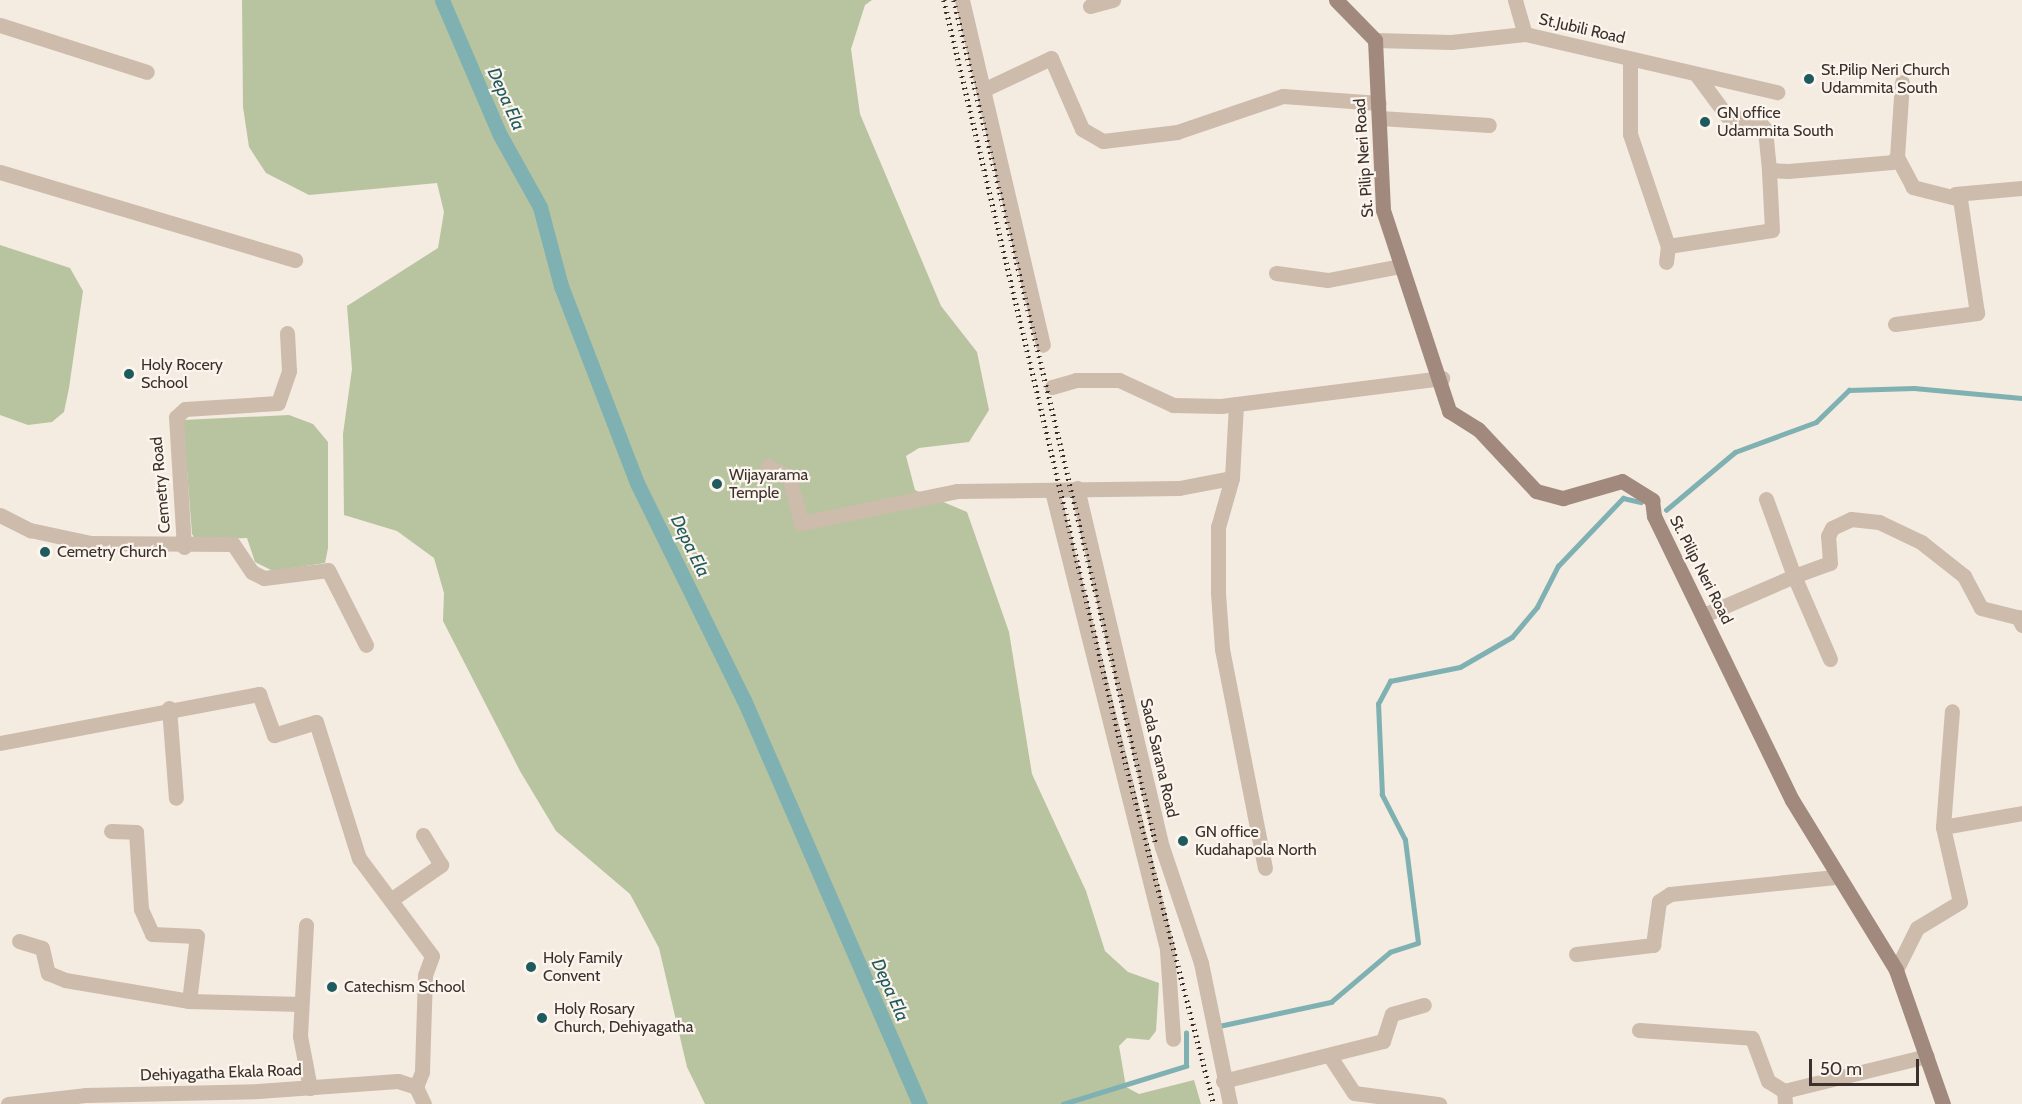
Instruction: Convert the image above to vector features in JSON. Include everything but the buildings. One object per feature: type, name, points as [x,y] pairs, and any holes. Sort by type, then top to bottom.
[{"type":"street","points":[[962,0],[1043,345]]},
{"type":"street","points":[[1090,6],[1113,0]]},
{"type":"street","points":[[1335,0],[1375,40]]},
{"type":"street","points":[[1515,0],[1525,34]]},
{"type":"street","points":[[0,25],[147,72]]},
{"type":"street","name":"St.Jubili Road","points":[[1375,40],[1451,42],[1525,34],[1777,92]]},
{"type":"street","name":"St. Pilip Neri Road","points":[[1375,40],[1383,210],[1400,266],[1442,378],[1449,411],[1478,429],[1536,491],[1563,498],[1622,481],[1652,500],[1653,516],[1835,877],[1896,970],[1943,1104]]},
{"type":"street","points":[[983,90],[1052,58],[1082,129],[1103,141],[1178,132],[1283,96],[1489,125]]},
{"type":"street","points":[[1630,59],[1630,134],[1668,246],[1666,262]]},
{"type":"street","points":[[1668,246],[1772,230],[1765,129],[1759,122],[1727,116],[1696,74]]},
{"type":"street","points":[[1902,82],[1897,157],[1913,187],[1955,194],[2022,189]]},
{"type":"street","points":[[1768,170],[1853,168],[1897,157]]},
{"type":"street","points":[[0,172],[295,260]]},
{"type":"street","points":[[1895,324],[1977,313],[1955,194]]},
{"type":"street","points":[[1276,273],[1328,280],[1400,266]]},
{"type":"street","name":"Cemetry Road","points":[[184,547],[176,417],[185,409],[278,403],[289,371],[287,333]]},
{"type":"street","points":[[1052,387],[1076,380],[1119,380],[1173,405],[1236,404],[1442,378]]},
{"type":"street","points":[[1236,404],[1232,478],[1218,527],[1221,626],[1264,868]]},
{"type":"street","points":[[768,466],[789,477],[801,523],[957,491],[1179,488],[1232,478]]},
{"type":"street","name":"Sada Sarana Road","points":[[1077,488],[1162,848],[1201,963],[1223,1081],[1230,1104]]},
{"type":"street","points":[[1052,491],[1167,950],[1173,1039]]},
{"type":"street","points":[[1766,499],[1794,576],[1830,659]]},
{"type":"street","name":"Cemetry Road","points":[[0,515],[30,530],[90,543],[184,547],[233,544],[252,572],[264,578],[328,570],[366,645]]},
{"type":"street","points":[[1704,615],[1830,563],[1832,528],[1851,519],[1879,522],[1946,560],[1973,586],[1982,608],[2018,617],[2022,625]]},
{"type":"street","points":[[0,743],[169,708],[259,694],[274,735],[316,722],[359,858],[392,899],[432,956],[424,975],[422,1072],[416,1087],[424,1104]]},
{"type":"street","points":[[169,708],[176,798]]},
{"type":"street","points":[[1896,970],[1917,928],[1960,902],[1942,826],[1952,711]]},
{"type":"street","points":[[1942,826],[2022,813]]},
{"type":"street","points":[[111,831],[136,832],[141,909],[152,934],[197,936],[189,1001]]},
{"type":"street","points":[[392,899],[441,865],[423,835]]},
{"type":"street","points":[[1576,954],[1653,945],[1659,901],[1670,894],[1835,877]]},
{"type":"street","points":[[306,925],[300,1036],[310,1088]]},
{"type":"street","points":[[19,942],[42,948],[48,973],[65,980],[189,1001],[302,1004]]},
{"type":"street","points":[[1223,1081],[1383,1041],[1392,1014],[1424,1005]]},
{"type":"street","points":[[1639,1030],[1752,1038],[1768,1081],[1784,1097],[1927,1056]]},
{"type":"street","points":[[1329,1055],[1354,1093],[1439,1104]]},
{"type":"street","name":"Dehiyagatha Ekala Road","points":[[8,1104],[310,1088],[398,1081],[416,1087]]},
{"type":"green space","points":[[242,0],[872,0],[865,5],[851,49],[860,114],[941,306],[977,352],[989,410],[969,442],[919,448],[906,456],[915,490],[967,512],[1009,632],[1032,774],[1086,891],[1105,951],[1128,972],[1159,983],[1156,1031],[1149,1040],[1127,1038],[1119,1046],[1126,1087],[1139,1094],[1194,1080],[1201,1104],[705,1104],[687,1067],[659,948],[630,894],[556,831],[520,771],[443,621],[444,593],[434,558],[397,531],[344,515],[343,434],[352,369],[347,306],[438,248],[444,212],[437,183],[309,195],[266,173],[249,147],[243,107]]},
{"type":"green space","points":[[0,245],[70,268],[83,291],[64,412],[52,422],[28,425],[0,415]]},
{"type":"green space","points":[[289,415],[313,424],[328,442],[328,548],[325,563],[273,571],[255,562],[247,538],[196,540],[192,534],[183,420]]},
{"type":"waterway","name":"Depa Ela","points":[[442,0],[500,135],[540,207],[561,286],[637,483],[744,700],[920,1104]]},
{"type":"waterway","points":[[1666,510],[1735,452],[1816,422],[1849,390],[1914,388],[2022,398]]},
{"type":"waterway","points":[[1219,1026],[1331,1002],[1390,952],[1418,943],[1405,840],[1382,795],[1378,704],[1390,681],[1460,667],[1512,637],[1537,607],[1558,566],[1623,498],[1641,502]]},
{"type":"waterway","points":[[1063,1104],[1186,1066],[1186,1033]]},
{"type":"railway","points":[[944,0],[1121,745],[1214,1104]]},
{"type":"railway","points":[[954,0],[1156,844]]},
{"type":"place","name":"St.Pilip Neri Church Udammita South","points":[[1809,79]]},
{"type":"place","name":"GN office Udammita South","points":[[1705,122]]},
{"type":"place","name":"Holy Rocery School","points":[[129,374]]},
{"type":"place","name":"Wijayarama Temple","points":[[717,484]]},
{"type":"place","name":"Cemetry Church","points":[[45,552]]},
{"type":"place","name":"GN office Kudahapola North","points":[[1183,841]]},
{"type":"place","name":"Holy Family Convent","points":[[531,967]]},
{"type":"place","name":"Catechism School","points":[[332,987]]},
{"type":"place","name":"Holy Rosary Church, Dehiyagatha","points":[[542,1018]]}]
